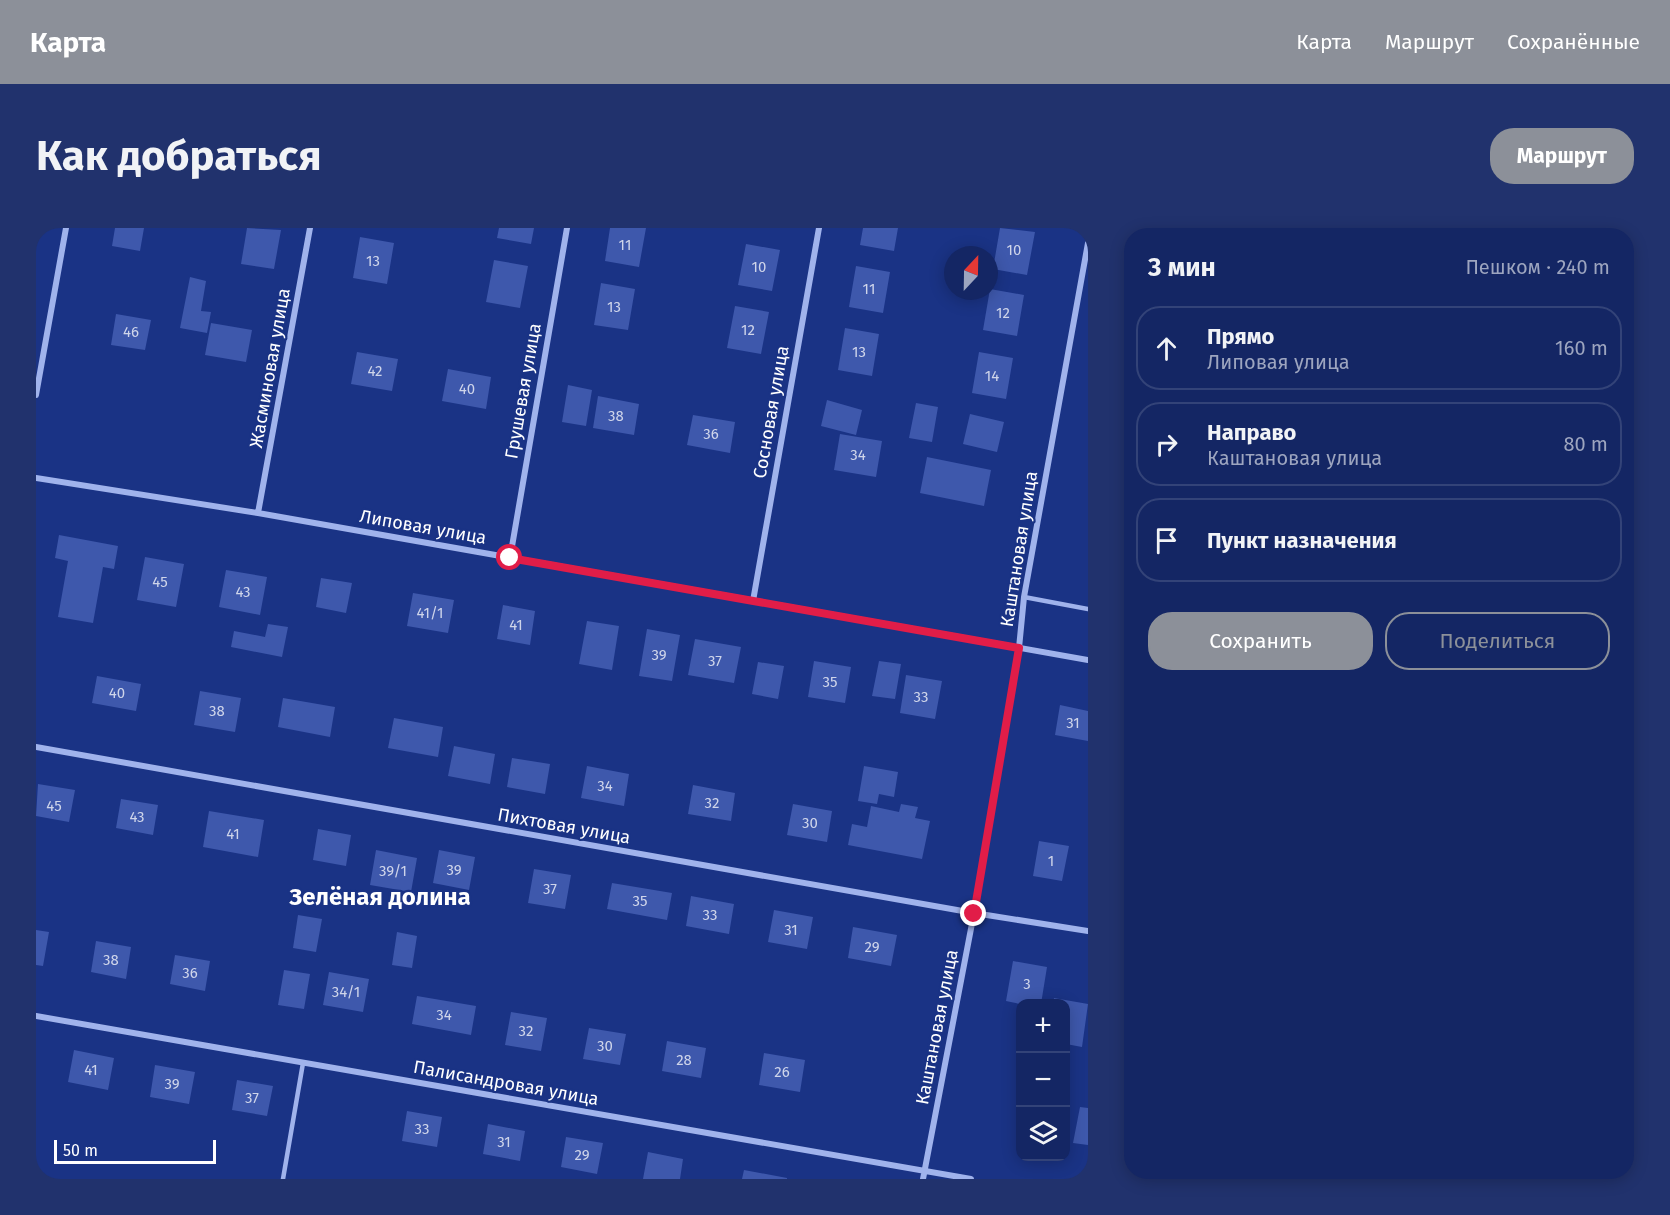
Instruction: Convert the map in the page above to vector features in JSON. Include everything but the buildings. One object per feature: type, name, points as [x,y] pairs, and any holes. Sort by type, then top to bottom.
[{"type":"street","points":[[36,395],[66,228]]},
{"type":"street","name":"Жасминовая улица","points":[[258,513],[310,228]]},
{"type":"street","name":"Грушевая улица","points":[[510,558],[567,228]]},
{"type":"street","name":"Сосновая улица","points":[[753,601],[819,228]]},
{"type":"street","name":"Каштановая улица","points":[[923,1175],[974,914],[1019,648],[1024,597],[1088,243]]},
{"type":"street","name":"Липовая улица","points":[[36,478],[258,513],[1088,660]]},
{"type":"street","name":"Пихтовая улица","points":[[36,747],[974,914],[1088,931]]},
{"type":"street","name":"Палисандровая улица","points":[[36,1016],[923,1175],[971,1179]]},
{"type":"lane","points":[[1024,597],[1088,609]]},
{"type":"lane","points":[[283,1179],[303,1063]]},
{"type":"district","name":"Зелёная долина","points":[[380,897]]},
{"type":"route","points":[[510,558],[1019,648],[974,914]]}]
